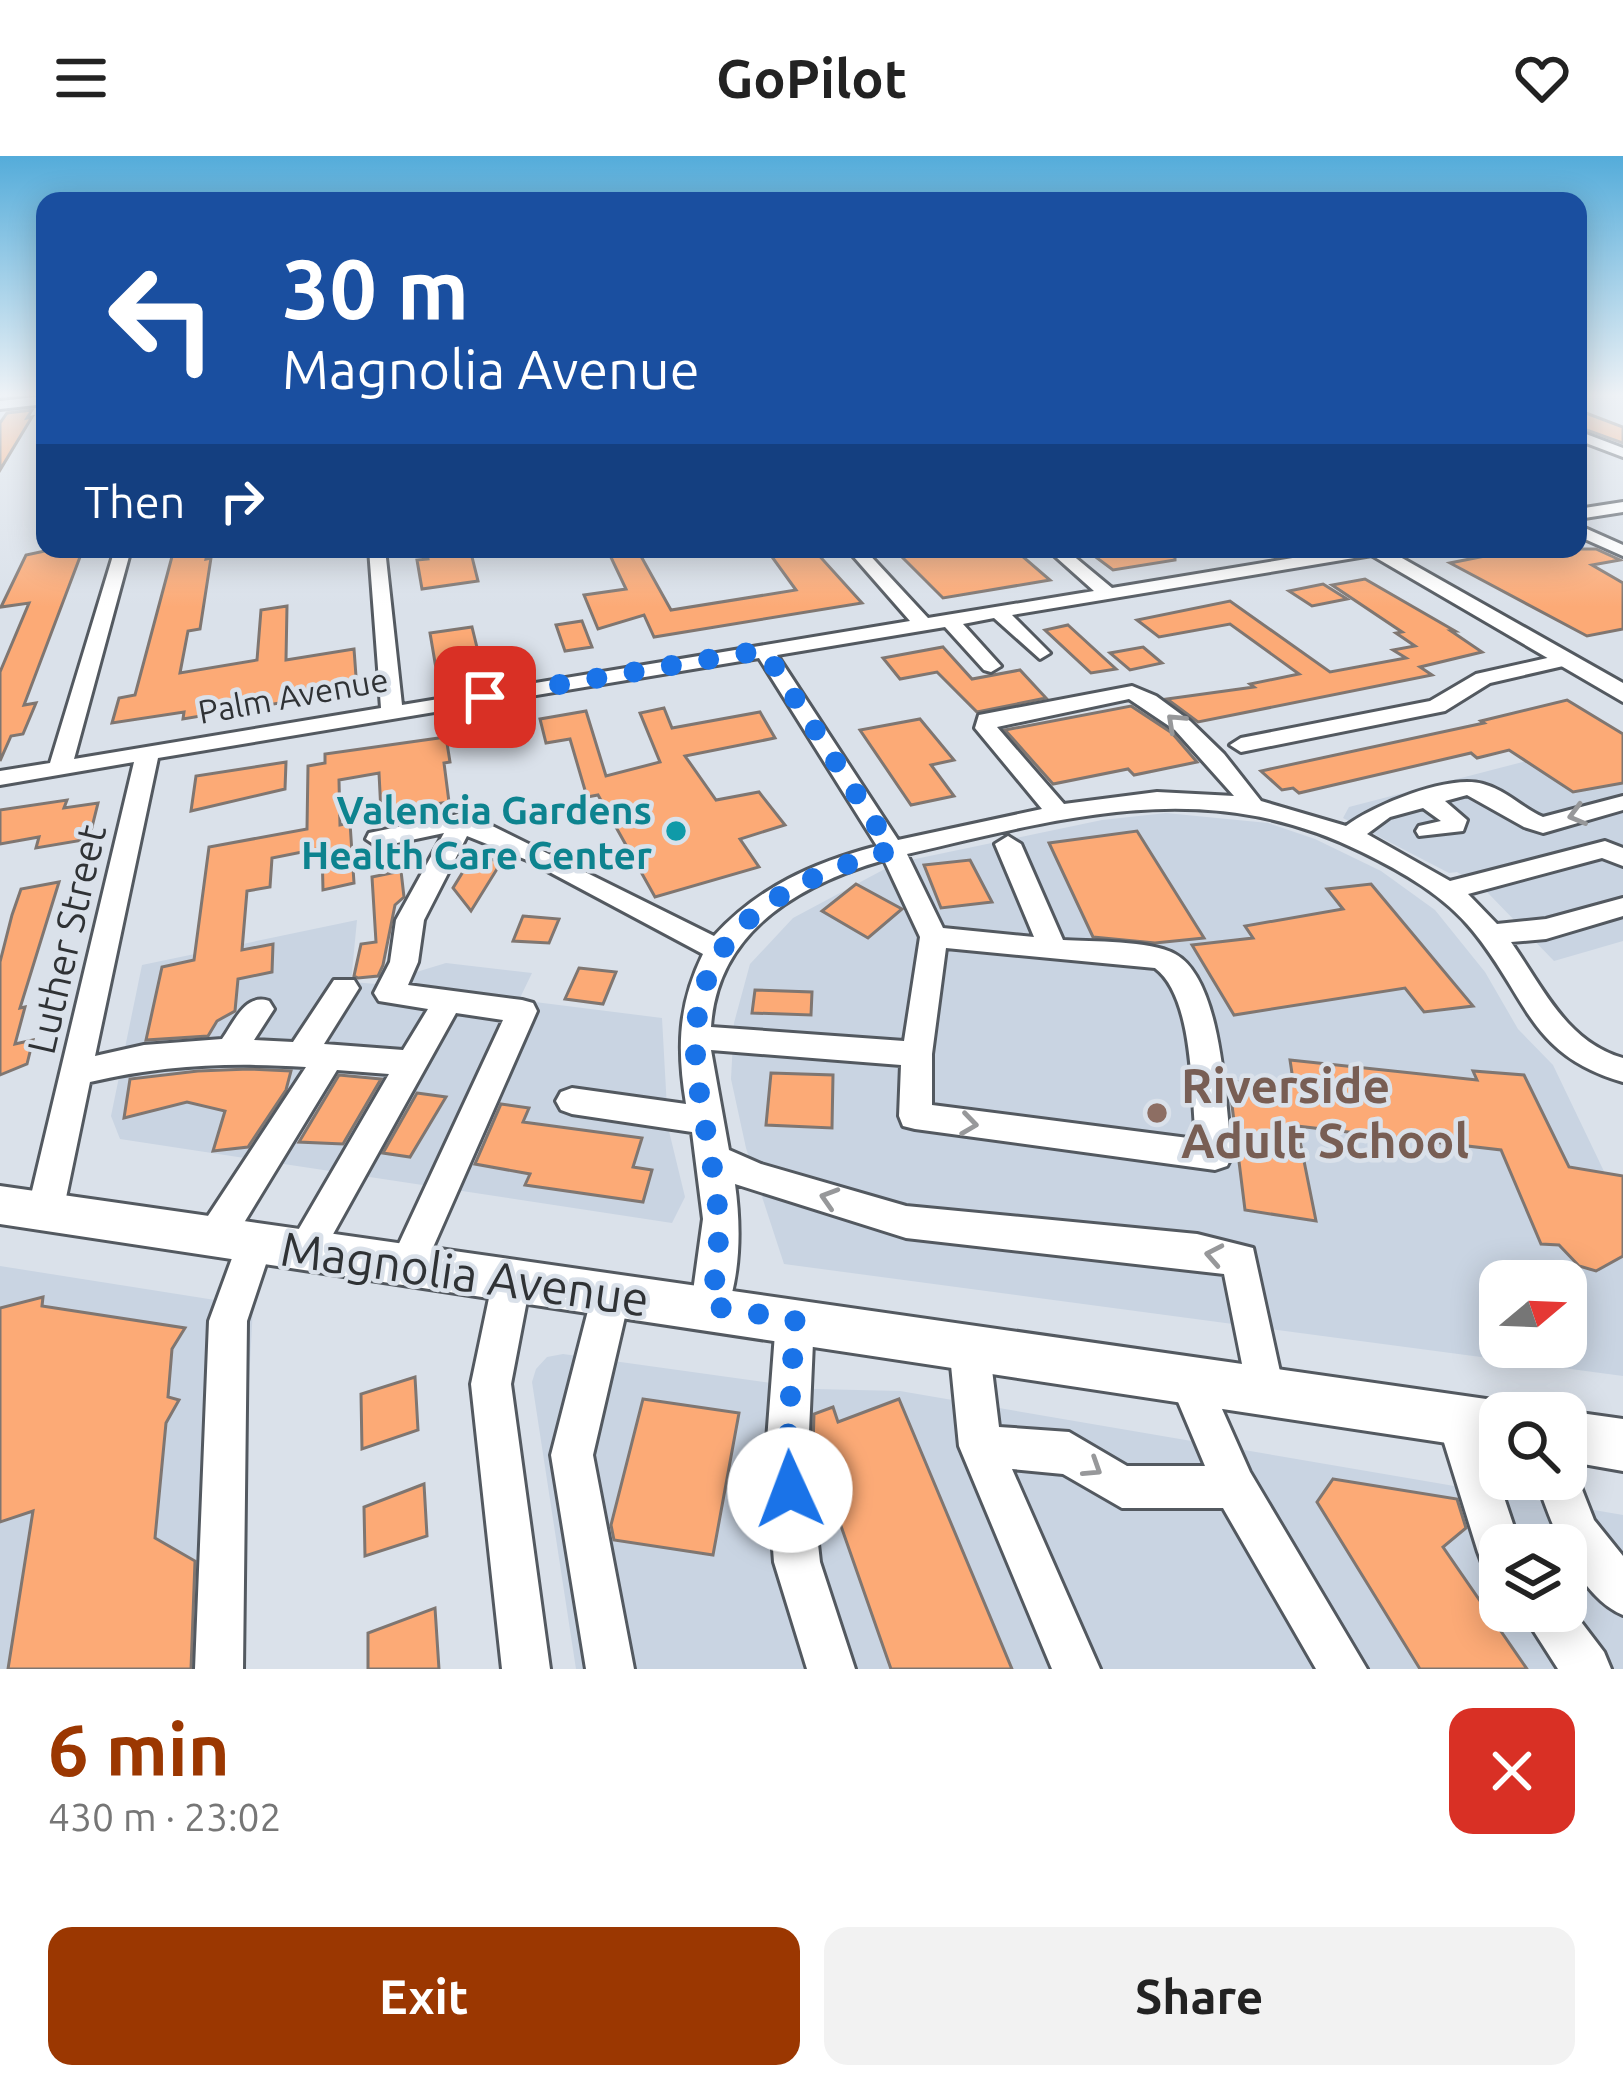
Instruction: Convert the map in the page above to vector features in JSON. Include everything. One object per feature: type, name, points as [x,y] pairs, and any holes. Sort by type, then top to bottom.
[{"type":"main road","points":[[1389,558],[1623,694]]},
{"type":"main road","name":"Magnolia Avenue","points":[[23,1208],[1479,1423]]},
{"type":"main road","points":[[1587,1439],[1623,1445]]},
{"type":"street","points":[[1587,513],[1623,507]]},
{"type":"street","points":[[1587,534],[1623,551]]},
{"type":"street","name":"Luther Street","points":[[60,767],[120,558]]},
{"type":"street","points":[[378,558],[392,712]]},
{"type":"street","points":[[863,558],[923,624]]},
{"type":"street","points":[[1065,558],[1107,593]]},
{"type":"street","name":"Palm Avenue","points":[[0,778],[1319,558]]},
{"type":"street","points":[[998,612],[1040,653]]},
{"type":"street","points":[[949,620],[991,666]]},
{"type":"street","points":[[764,650],[892,850],[934,937],[917,1054],[915,1116],[1216,1156],[1196,1004],[1176,969],[1162,959],[934,937]]},
{"type":"street","points":[[1241,745],[1437,706],[1483,678],[1564,660]]},
{"type":"street","points":[[1058,812],[986,728],[987,720],[1132,692],[1150,700],[1239,783],[1253,808]]},
{"type":"street","name":"Luther Street","points":[[23,1208],[76,1072],[148,753]]},
{"type":"street","points":[[1349,836],[1381,812],[1478,788],[1532,823],[1543,825],[1623,803]]},
{"type":"street","points":[[710,1306],[721,1244],[719,1187],[694,1037],[704,983],[718,950],[782,894],[842,864],[892,850],[1136,799],[1218,801],[1349,836],[1389,854],[1446,891],[1490,934],[1558,1035],[1580,1054],[1623,1070]]},
{"type":"street","points":[[1427,799],[1455,820],[1454,826],[1427,831]]},
{"type":"street","points":[[378,839],[463,821],[718,950]]},
{"type":"street","points":[[407,1264],[522,1010],[389,993],[404,962],[410,920],[463,821]]},
{"type":"street","points":[[1008,844],[1053,948]]},
{"type":"street","points":[[1446,891],[1605,849],[1623,858]]},
{"type":"street","points":[[1490,934],[1546,929],[1623,907]]},
{"type":"street","points":[[220,1647],[228,1321],[235,1240],[344,988]]},
{"type":"street","points":[[304,1251],[448,1000]]},
{"type":"street","points":[[231,1050],[259,1010]]},
{"type":"street","points":[[694,1037],[917,1054]]},
{"type":"street","points":[[76,1072],[144,1057],[231,1050],[410,1063]]},
{"type":"street","points":[[572,1101],[705,1120]]},
{"type":"street","points":[[712,1158],[755,1177],[906,1222],[1197,1251],[1240,1260],[1264,1390]]},
{"type":"street","points":[[512,1279],[491,1384],[526,1669]]},
{"type":"street","points":[[610,1669],[572,1455],[611,1294]]},
{"type":"street","points":[[795,1320],[788,1431],[797,1562],[831,1669]]},
{"type":"street","points":[[969,1345],[980,1446],[1076,1669]]},
{"type":"street","points":[[1188,1378],[1235,1487],[1343,1669]]},
{"type":"street","points":[[980,1446],[1069,1453],[1122,1487],[1235,1487]]},
{"type":"street","points":[[1566,1500],[1578,1535],[1623,1592]]},
{"type":"street","points":[[1560,1632],[1587,1669]]},
{"type":"shaded area","points":[[1623,736],[1623,941],[1554,961],[1487,892],[1457,872],[1449,873],[1343,818],[1349,807]]},
{"type":"shaded area","name":"Riverside Adult School","points":[[1166,813],[1268,823],[1315,839],[1381,871],[1435,910],[1485,972],[1518,1029],[1553,1065],[1623,1211],[1623,1376],[1563,1368],[1587,1368],[1587,1260],[1479,1260],[1479,1357],[784,1264],[746,1148],[731,1079],[734,1023],[750,964],[793,918],[896,863],[1102,820]]},
{"type":"shaded area","points":[[357,920],[351,982],[377,984],[446,963],[532,973],[519,1000],[662,1018],[668,1127],[685,1197],[672,1223],[120,1139],[111,1116],[142,965]]},
{"type":"shaded area","points":[[0,1266],[253,1306],[234,1669],[0,1669]]},
{"type":"shaded area","points":[[563,1354],[815,1389],[900,1391],[1479,1490],[1479,1500],[1536,1500],[1623,1515],[1623,1669],[576,1669],[532,1382],[547,1357]]},
{"type":"building","points":[[1587,549],[1596,549],[1620,560],[1592,565],[1623,583],[1623,629],[1587,636],[1450,563],[1475,558],[1587,558]]},
{"type":"building","points":[[26,555],[80,558],[24,705],[36,703],[23,734],[11,736],[0,761],[0,672],[29,603],[1,607]]},
{"type":"building","points":[[172,558],[211,558],[200,629],[188,631],[180,673],[257,660],[261,610],[287,606],[286,660],[354,649],[357,690],[183,719],[184,712],[112,723],[119,698],[135,695]]},
{"type":"building","points":[[472,558],[478,581],[422,589],[417,560]]},
{"type":"building","points":[[611,558],[642,558],[671,610],[796,590],[773,558],[821,558],[862,603],[654,637],[644,615],[598,629],[584,595],[626,589]]},
{"type":"building","points":[[903,558],[1024,558],[1050,580],[943,598]]},
{"type":"building","points":[[1097,558],[1175,558],[1175,560],[1113,570]]},
{"type":"building","points":[[1365,579],[1482,652],[1420,667],[1432,675],[1198,722],[1167,699],[1254,687],[1250,684],[1299,674],[1230,624],[1159,637],[1137,620],[1230,601],[1330,672],[1406,658],[1393,650],[1415,646],[1396,633],[1402,632],[1332,585]]},
{"type":"building","points":[[1323,584],[1347,599],[1312,606],[1289,591]]},
{"type":"building","points":[[582,621],[592,647],[565,651],[556,625]]},
{"type":"building","points":[[1068,625],[1116,669],[1091,673],[1045,630]]},
{"type":"building","points":[[472,627],[483,672],[438,680],[430,633]]},
{"type":"building","points":[[943,647],[972,679],[1020,670],[1046,698],[977,712],[937,672],[900,679],[883,658]]},
{"type":"building","points":[[1143,647],[1162,663],[1130,670],[1110,653]]},
{"type":"building","points":[[1567,700],[1623,734],[1623,783],[1573,792],[1509,750],[1477,758],[1471,753],[1299,793],[1293,788],[1282,790],[1261,771],[1484,723],[1481,721]]},
{"type":"building","points":[[1131,706],[1172,733],[1197,762],[1053,784],[1005,730]]},
{"type":"building","name":"Valencia Gardens Health Care Center","points":[[664,708],[672,728],[760,712],[775,738],[685,756],[716,800],[759,792],[785,825],[740,839],[759,867],[655,897],[598,795],[587,797],[570,739],[546,743],[540,719],[586,711],[606,776],[660,762],[640,713]]},
{"type":"building","points":[[920,719],[954,760],[931,765],[954,796],[911,805],[860,730]]},
{"type":"building","points":[[446,737],[449,802],[381,812],[379,773],[339,780],[340,825],[350,823],[354,883],[323,890],[322,848],[272,858],[270,887],[247,891],[242,950],[273,944],[272,972],[238,979],[235,1011],[217,1021],[208,1036],[146,1040],[162,967],[194,960],[209,847],[307,829],[308,766],[325,763],[325,754]]},
{"type":"building","points":[[286,762],[285,789],[191,811],[196,776]]},
{"type":"building","points":[[67,800],[64,808],[98,803],[89,839],[36,848],[39,837],[0,844],[0,810]]},
{"type":"building","points":[[1137,831],[1204,938],[1155,943],[1093,937],[1049,843]]},
{"type":"building","points":[[472,857],[502,861],[471,911],[453,888]]},
{"type":"building","points":[[970,860],[992,902],[941,908],[924,865]]},
{"type":"building","points":[[401,871],[404,897],[395,905],[383,965],[378,976],[358,978],[354,976],[361,944],[376,942],[372,877]]},
{"type":"building","points":[[59,882],[20,1008],[25,1007],[15,1044],[33,1040],[27,1064],[0,1075],[0,962],[12,915],[21,889]]},
{"type":"building","points":[[856,884],[902,909],[868,938],[822,911]]},
{"type":"building","points":[[1371,884],[1473,1006],[1424,1012],[1405,988],[1234,1015],[1192,945],[1253,938],[1245,926],[1343,909],[1327,889]]},
{"type":"building","points":[[523,916],[559,919],[549,943],[513,941]]},
{"type":"building","points":[[579,968],[616,972],[603,1004],[565,999]]},
{"type":"building","points":[[755,990],[812,992],[811,1015],[752,1013]]},
{"type":"building","points":[[1290,1060],[1477,1080],[1473,1071],[1524,1075],[1569,1167],[1623,1176],[1623,1256],[1596,1271],[1587,1268],[1587,1260],[1573,1260],[1559,1245],[1541,1244],[1501,1150],[1297,1126],[1316,1221],[1245,1210],[1229,1081],[1283,1087],[1281,1078],[1293,1080]]},
{"type":"building","points":[[198,1071],[291,1071],[286,1090],[248,1147],[213,1151],[225,1111],[187,1102],[124,1118],[130,1079]]},
{"type":"building","points":[[771,1073],[833,1075],[832,1128],[766,1125]]},
{"type":"building","points":[[339,1075],[381,1079],[343,1144],[299,1142]]},
{"type":"building","points":[[417,1093],[446,1097],[410,1157],[383,1153]]},
{"type":"building","points":[[501,1104],[529,1108],[523,1122],[642,1138],[633,1167],[652,1170],[643,1202],[525,1185],[530,1174],[475,1164]]},
{"type":"building","points":[[43,1297],[42,1306],[185,1328],[172,1349],[168,1397],[179,1400],[166,1423],[155,1538],[195,1561],[191,1669],[8,1669],[33,1511],[0,1522],[0,1308]]},
{"type":"building","points":[[415,1377],[418,1430],[362,1449],[361,1394]]},
{"type":"building","points":[[643,1399],[739,1413],[713,1555],[614,1540],[611,1525]]},
{"type":"building","points":[[899,1399],[1012,1669],[891,1669],[813,1446],[814,1414],[833,1407],[838,1422]]},
{"type":"building","points":[[1333,1479],[1457,1499],[1466,1528],[1443,1547],[1479,1599],[1479,1632],[1502,1632],[1527,1669],[1420,1669],[1317,1502]]},
{"type":"building","points":[[424,1484],[427,1536],[365,1556],[364,1507]]},
{"type":"building","points":[[435,1608],[439,1669],[368,1669],[368,1633]]},
{"type":"place","name":"Valencia Gardens Health Care Center","points":[[676,831]]},
{"type":"place","name":"Riverside Adult School","points":[[1157,1113]]},
{"type":"route","points":[[485,697],[764,650],[892,850],[808,879],[759,910],[718,950],[697,1014],[698,1087],[719,1187],[721,1244],[710,1306],[795,1320],[787,1454],[790,1490]]}]
